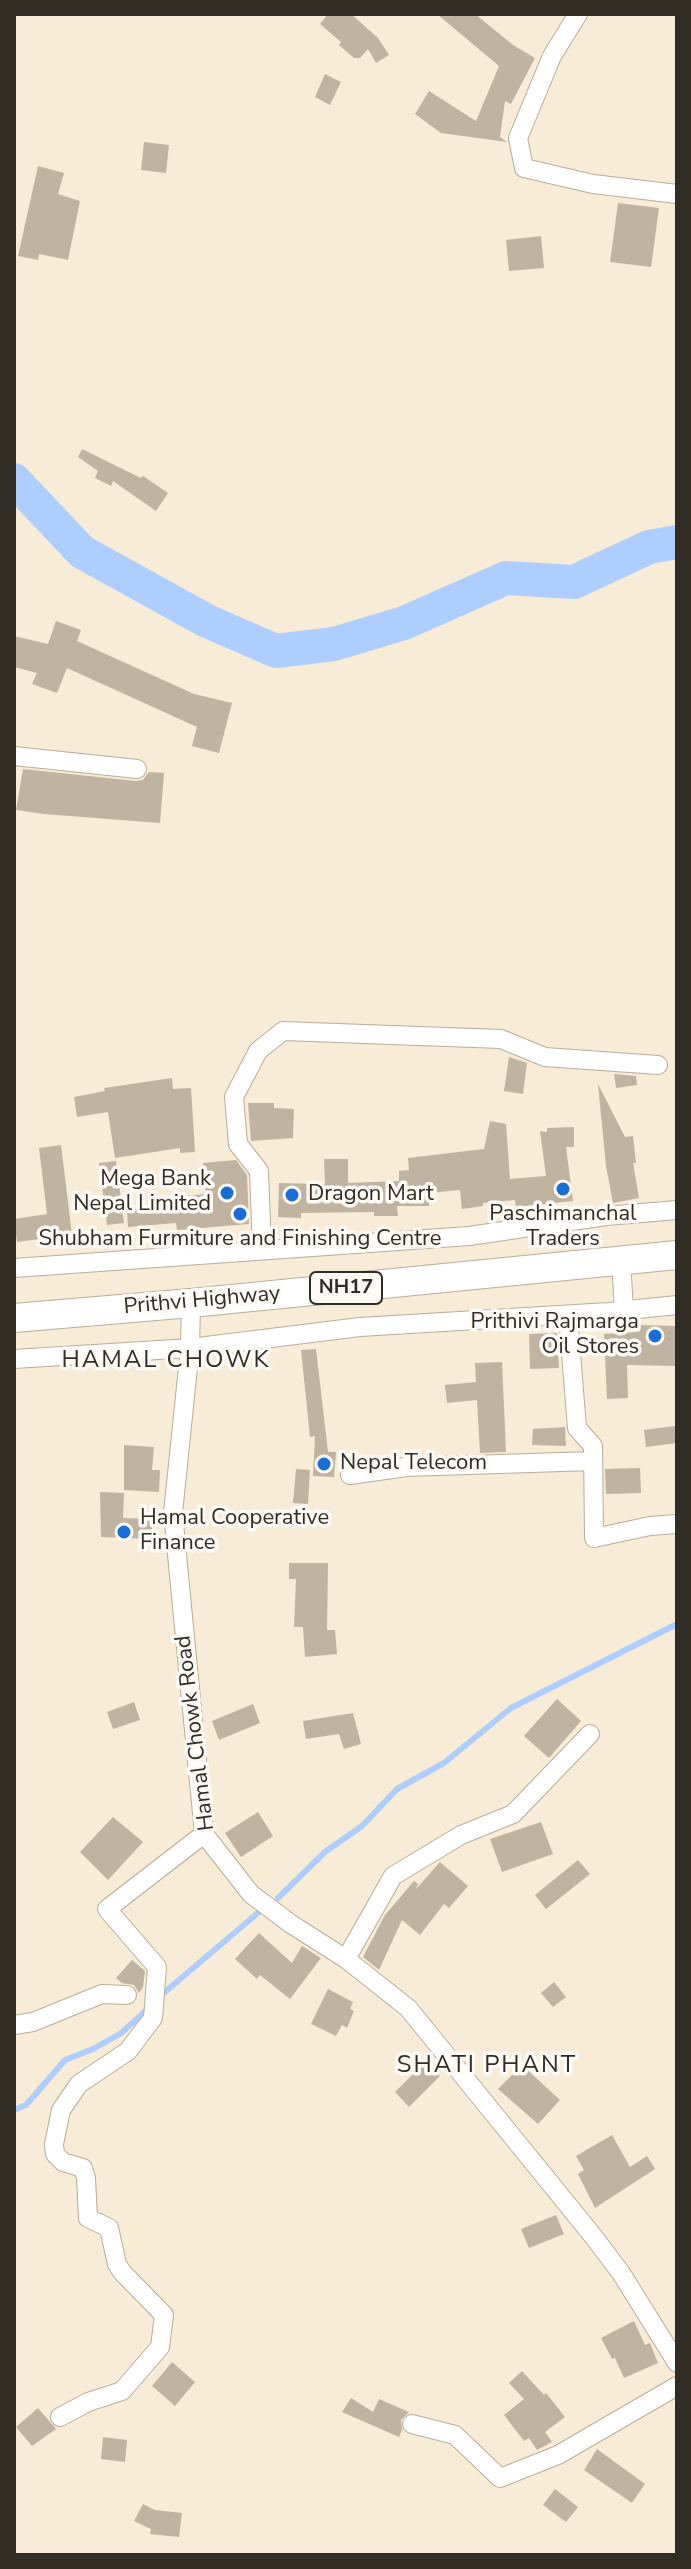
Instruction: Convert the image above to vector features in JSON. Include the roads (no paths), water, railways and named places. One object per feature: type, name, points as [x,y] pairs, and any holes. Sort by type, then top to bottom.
[{"type":"highway","name":"Prithvi Highway","points":[[14,1318],[677,1255]]},
{"type":"street","points":[[578,14],[552,56],[518,138],[524,168],[593,184],[677,194]]},
{"type":"street","points":[[14,756],[137,769]]},
{"type":"street","points":[[262,1249],[259,1171],[238,1144],[234,1097],[258,1051],[283,1031],[501,1039],[545,1057],[658,1065]]},
{"type":"street","points":[[14,1268],[469,1236],[606,1216],[677,1210]]},
{"type":"street","points":[[621,1260],[624,1310]]},
{"type":"street","name":"Hamal Chowk Road","points":[[191,1303],[190,1348],[173,1513],[204,1834],[251,1894],[346,1959],[408,2008],[593,2236],[621,2273],[677,2363]]},
{"type":"street","points":[[14,1359],[190,1348],[360,1327],[568,1315],[677,1305]]},
{"type":"street","points":[[568,1315],[577,1428],[593,1446],[594,1538],[650,1526],[677,1524]]},
{"type":"street","points":[[350,1475],[406,1467],[593,1461]]},
{"type":"street","points":[[346,1959],[393,1876],[461,1835],[513,1814],[590,1734]]},
{"type":"street","points":[[60,2417],[88,2402],[122,2391],[160,2347],[164,2315],[122,2272],[117,2264],[109,2228],[88,2218],[83,2168],[63,2162],[55,2154],[54,2144],[61,2110],[79,2084],[128,2051],[153,2018],[157,1967],[107,1909],[204,1834]]},
{"type":"street","points":[[14,2025],[33,2022],[102,1994],[127,1995]]},
{"type":"street","points":[[412,2424],[455,2435],[500,2478],[558,2455],[677,2386]]},
{"type":"waterway","points":[[14,480],[82,552],[207,621],[276,651],[334,644],[404,623],[506,578],[574,582],[649,547],[677,542]]},
{"type":"waterway","points":[[278,1898],[325,1852],[362,1826],[397,1789],[444,1763],[511,1708],[677,1624]]},
{"type":"waterway","points":[[159,1997],[259,1912]]},
{"type":"waterway","points":[[14,2110],[26,2105],[65,2060],[120,2034],[149,2008]]},
{"type":"place","name":"Paschimanchal Traders","points":[[563,1189]]},
{"type":"place","name":"Mega Bank Nepal Limited","points":[[227,1193]]},
{"type":"place","name":"Dragon Mart","points":[[292,1195]]},
{"type":"place","name":"Shubham Furmiture and Finishing Centre","points":[[240,1214]]},
{"type":"place","name":"Prithivi Rajmarga Oil Stores","points":[[655,1336]]},
{"type":"place","name":"Nepal Telecom","points":[[324,1464]]},
{"type":"place","name":"Hamal Cooperative Finance","points":[[124,1532]]},
{"type":"district","name":"HAMAL CHOWK","points":[[166,1361]]},
{"type":"district","name":"SHATI PHANT","points":[[487,2066]]}]
